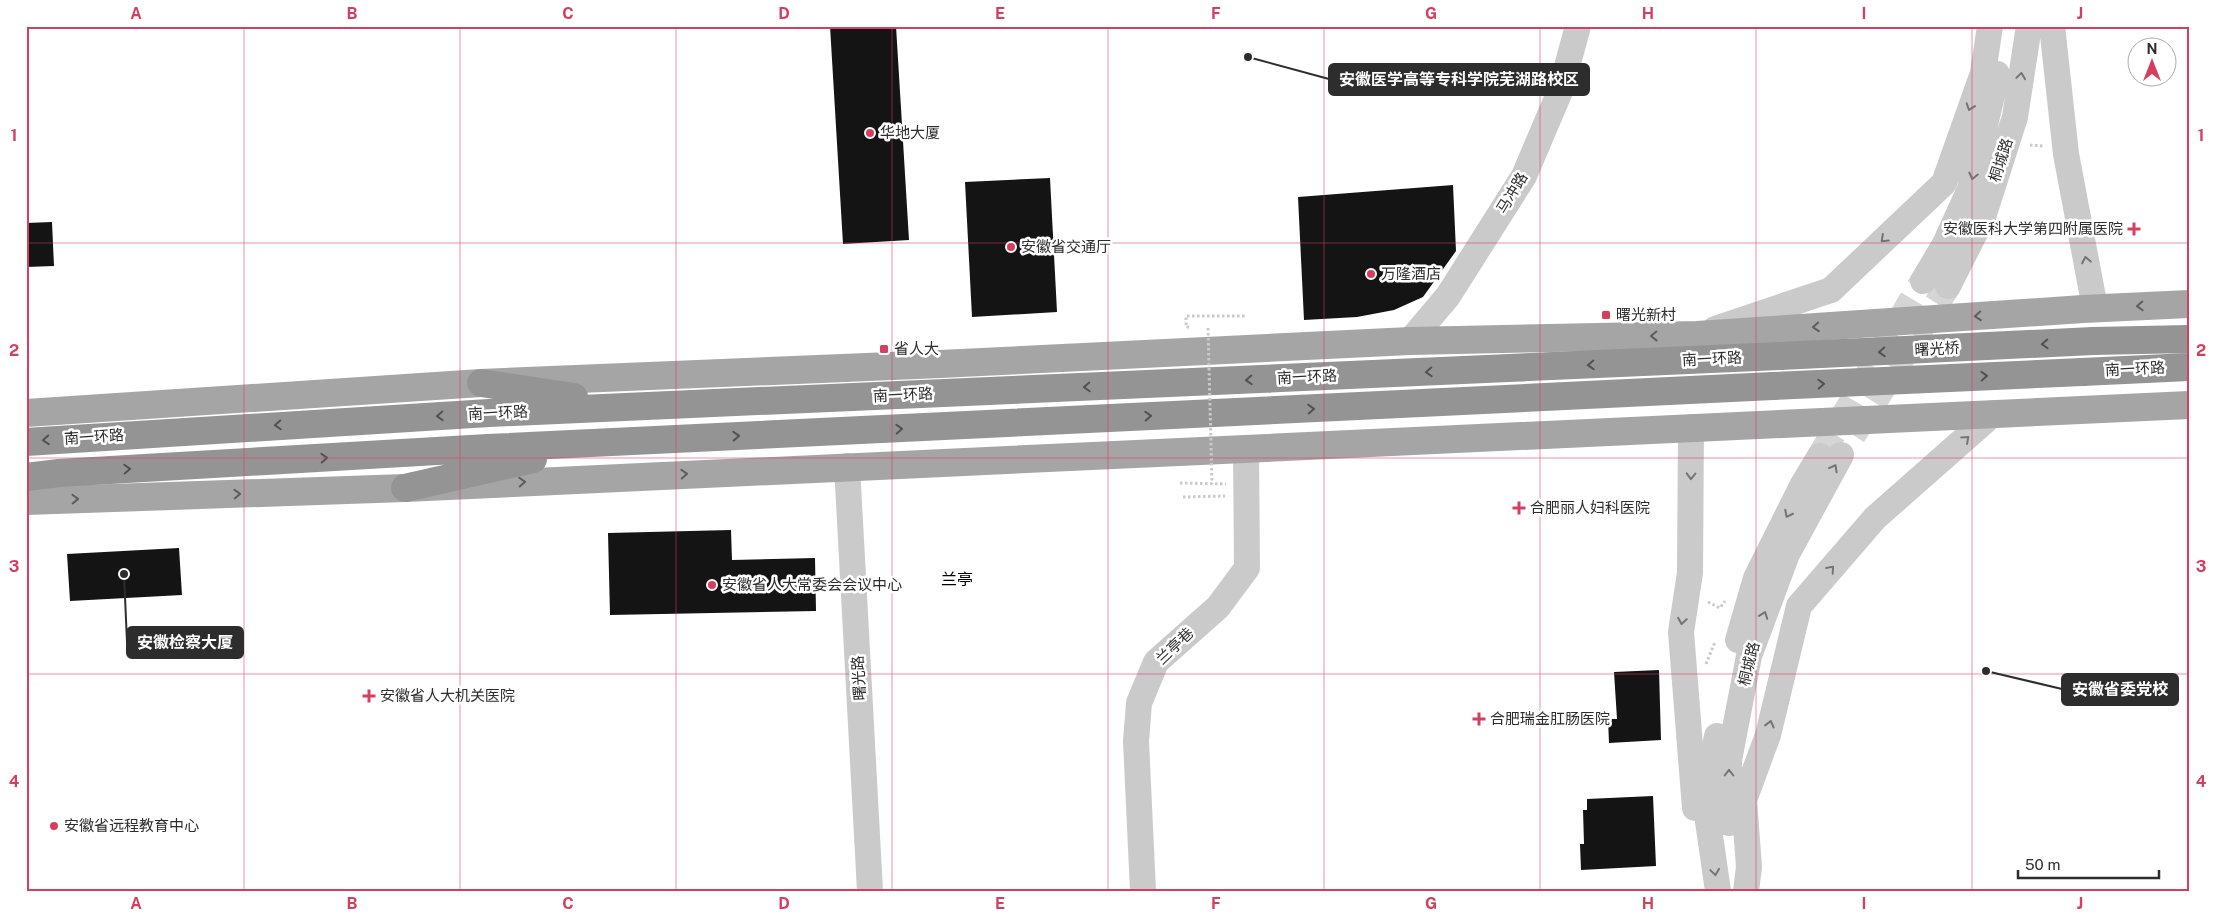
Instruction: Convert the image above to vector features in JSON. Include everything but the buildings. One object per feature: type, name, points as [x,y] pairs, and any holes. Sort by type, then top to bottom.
[{"type":"highway","name":"南一环路","points":[[2093,341],[2189,339]]},
{"type":"highway","name":"曙光桥","points":[[1780,356],[2093,341]]},
{"type":"highway","name":"南一环路","points":[[26,442],[489,413],[1780,356]]},
{"type":"highway","name":"南一环路","points":[[2082,372],[2189,367]]},
{"type":"highway","name":"曙光桥","points":[[1772,386],[2082,372]]},
{"type":"highway","points":[[481,383],[635,406]]},
{"type":"highway","name":"南一环路","points":[[26,477],[59,473],[488,448],[1772,386]]},
{"type":"highway","points":[[405,488],[600,443]]},
{"type":"highway","points":[[26,472],[59,473]]},
{"type":"main road","points":[[26,413],[481,383],[1410,341],[1697,335],[2095,308],[2189,304]]},
{"type":"main road","points":[[26,501],[405,488],[2189,404]]},
{"type":"street","name":"马冲路","points":[[1410,341],[1448,296],[1524,176],[1561,88],[1578,26]]},
{"type":"street","points":[[1697,335],[1830,290],[1944,183],[1983,73],[1990,26]]},
{"type":"street","name":"桐城路","points":[[2006,26],[2005,38],[1970,189],[1945,244],[1936,284],[1983,217],[2015,117],[2029,26]]},
{"type":"street","points":[[2052,26],[2066,154],[2095,308]]},
{"type":"street","points":[[1746,891],[1749,867],[1744,800],[1768,735],[1799,606],[1875,518],[1994,413]]},
{"type":"street","points":[[1692,427],[1690,573],[1681,632],[1694,798],[1696,812],[1711,842]]},
{"type":"street","name":"兰亭巷","points":[[1143,891],[1136,741],[1139,703],[1156,662],[1218,607],[1246,568],[1246,448]]},
{"type":"street","name":"桐城路","points":[[1718,891],[1705,801],[1730,669],[1756,578],[1802,486],[1830,456],[1787,554],[1749,656],[1729,760],[1729,843],[1736,891]]},
{"type":"street","name":"曙光路","points":[[847,466],[870,891]]},
{"type":"path","points":[[1194,327],[1186,327],[1186,316],[1245,316]]},
{"type":"path","points":[[1201,328],[1208,328],[1212,484]]},
{"type":"path","points":[[1180,482],[1234,485]]},
{"type":"path","points":[[1183,497],[1226,496]]},
{"type":"tunnel","points":[[1820,456],[1923,281]]},
{"type":"tunnel","points":[[1853,435],[1948,286]]},
{"type":"place","name":"安徽医学高等专科学院芜湖路校区","points":[[1248,57]]},
{"type":"place","name":"华地大厦","points":[[870,133]]},
{"type":"place","name":"安徽医科大学第四附属医院","points":[[2134,229]]},
{"type":"place","name":"安徽省交通厅","points":[[1011,247]]},
{"type":"place","name":"万隆酒店","points":[[1371,274]]},
{"type":"place","name":"曙光新村","points":[[1606,315]]},
{"type":"place","name":"省人大","points":[[884,349]]},
{"type":"place","name":"合肥丽人妇科医院","points":[[1519,508]]},
{"type":"place","name":"安徽检察大厦","points":[[124,574]]},
{"type":"place","name":"安徽省人大常委会会议中心","points":[[712,585]]},
{"type":"place","name":"安徽省委党校","points":[[1986,671]]},
{"type":"place","name":"安徽省人大机关医院","points":[[369,696]]},
{"type":"place","name":"合肥瑞金肛肠医院","points":[[1479,719]]},
{"type":"place","name":"安徽省远程教育中心","points":[[54,826]]},
{"type":"district","name":"兰亭","points":[[957,579]]}]
